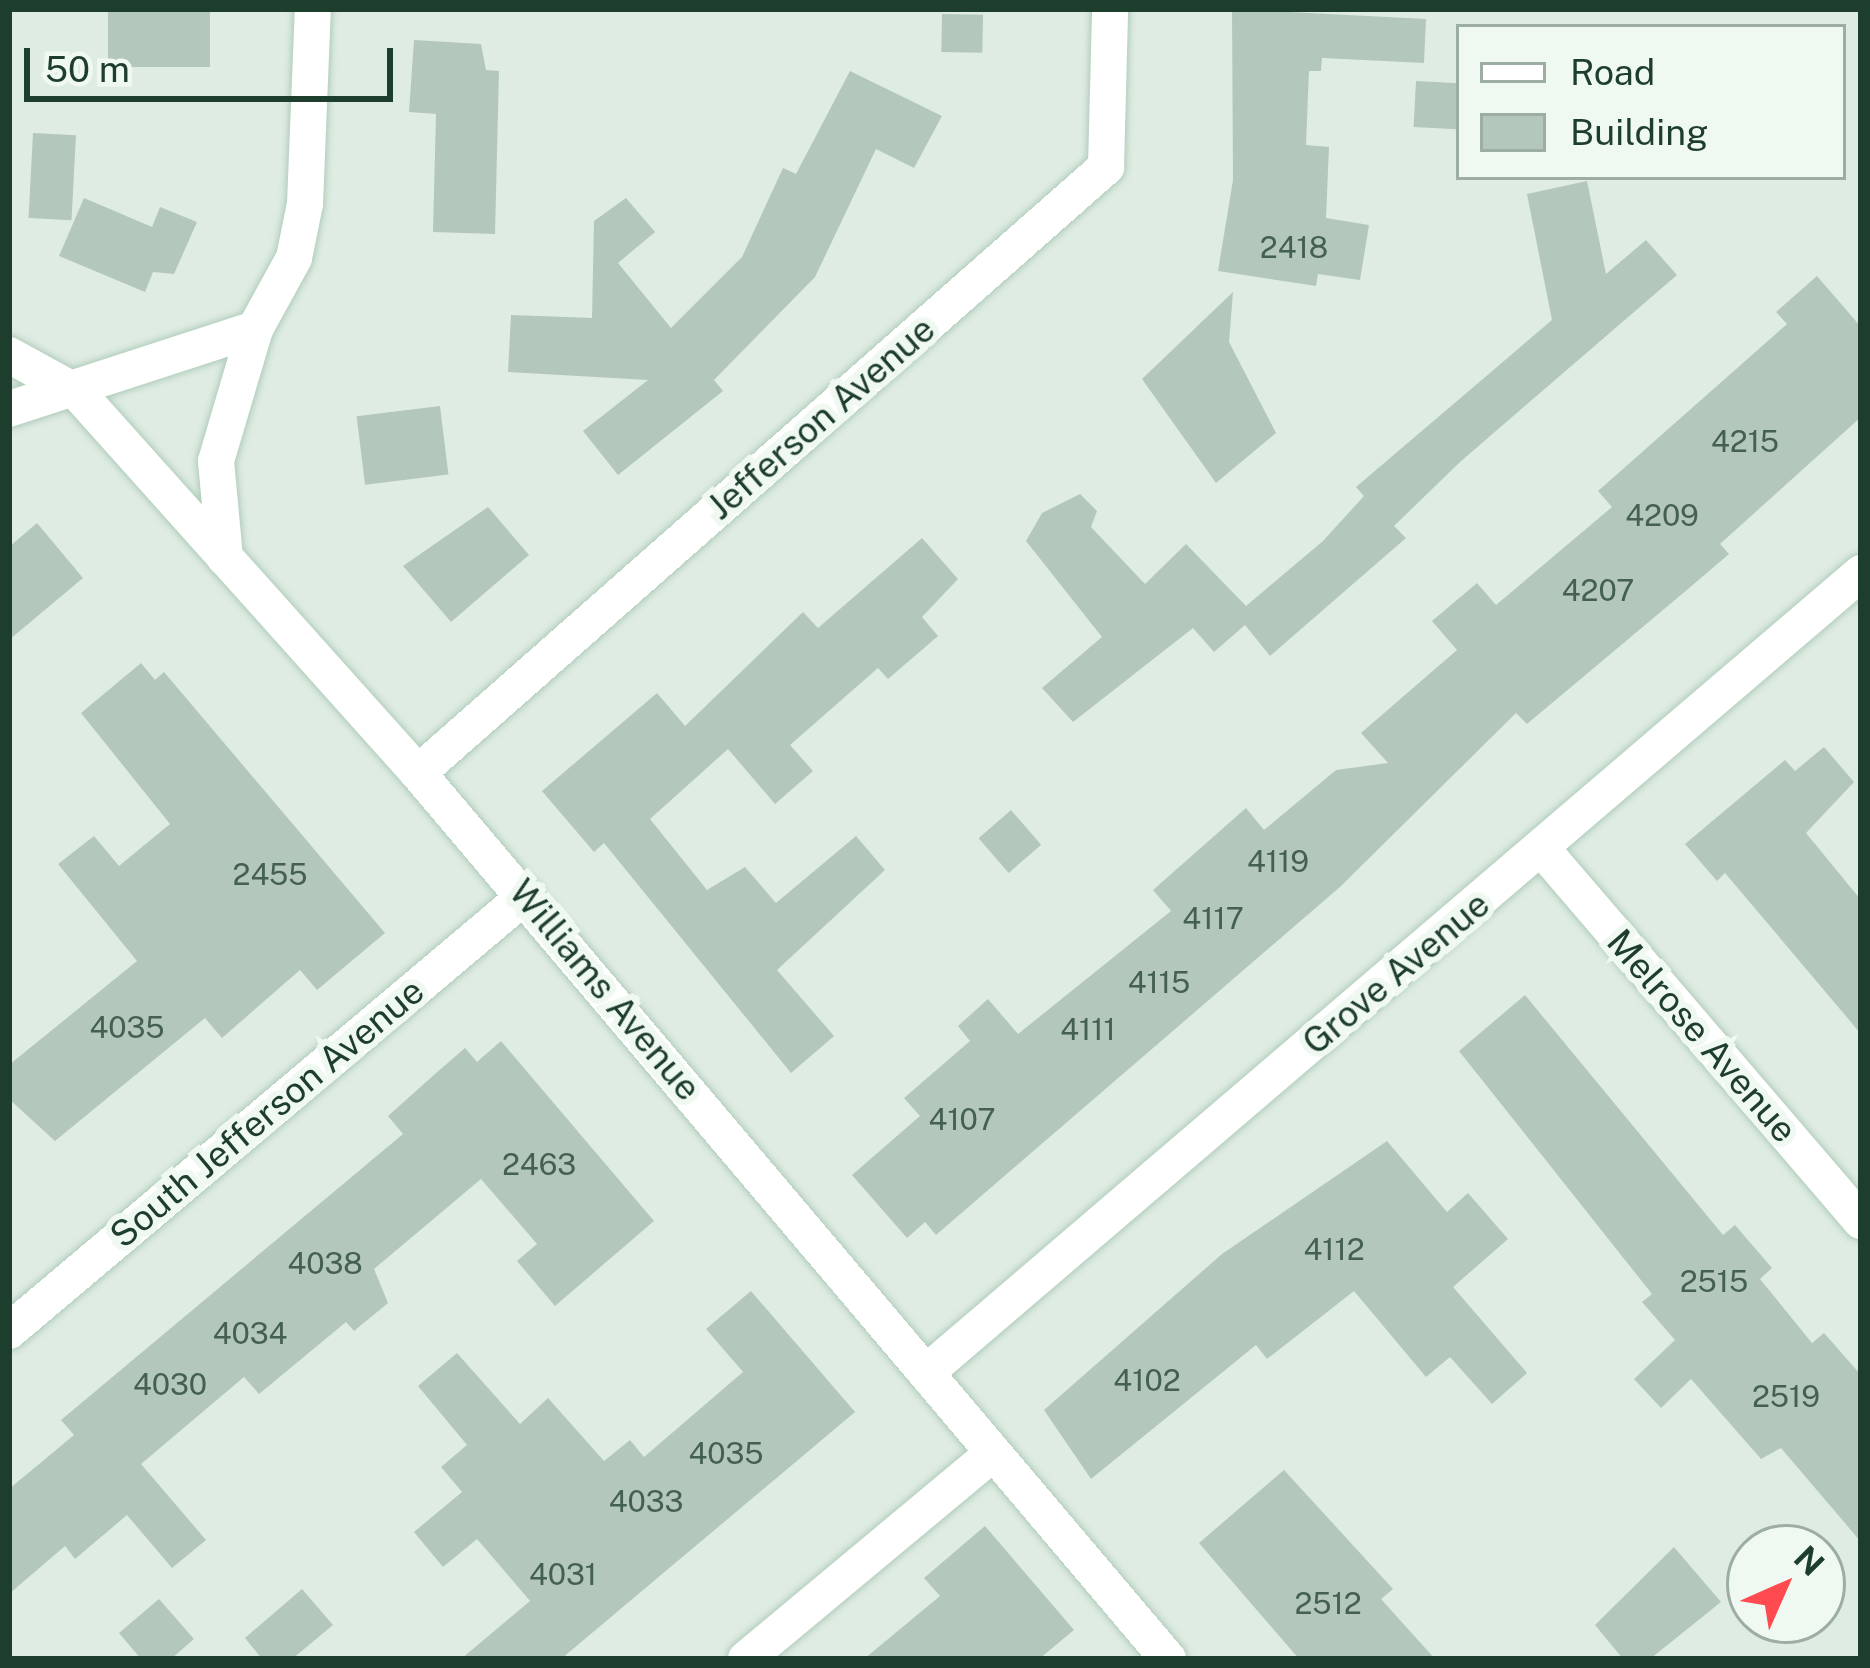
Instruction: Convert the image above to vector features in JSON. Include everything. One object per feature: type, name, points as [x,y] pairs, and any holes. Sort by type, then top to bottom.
[{"type":"street","points":[[225,559],[216,461],[255,329],[294,258],[305,204],[313,9]]},
{"type":"street","name":"Jefferson Avenue","points":[[418,773],[1106,167],[1110,9]]},
{"type":"street","points":[[9,410],[78,393],[255,329]]},
{"type":"street","name":"Williams Avenue","points":[[9,355],[78,393],[418,773],[1168,1659]]},
{"type":"street","name":"Grove Avenue","points":[[928,1371],[1543,850],[1861,573]]},
{"type":"street","name":"Melrose Avenue","points":[[1543,850],[1861,1221]]},
{"type":"street","name":"South Jefferson Avenue","points":[[9,1330],[525,896]]},
{"type":"street","points":[[746,1659],[992,1454]]},
{"type":"building","points":[[108,9],[210,9],[210,67],[108,67]]},
{"type":"building","points":[[1232,9],[1426,19],[1424,63],[1322,58],[1321,71],[1309,71],[1306,145],[1329,147],[1326,218],[1369,225],[1360,280],[1318,274],[1316,286],[1218,271],[1233,180]]},
{"type":"building","points":[[942,14],[983,15],[982,53],[941,52]]},
{"type":"building","points":[[414,40],[481,44],[486,70],[499,71],[495,234],[433,232],[436,114],[409,112]]},
{"type":"building","points":[[850,71],[942,116],[914,168],[876,149],[815,277],[714,380],[723,391],[618,475],[583,431],[648,380],[508,372],[511,315],[592,318],[594,221],[626,198],[655,232],[618,263],[671,328],[742,257],[783,168],[796,174]]},
{"type":"building","points":[[1416,81],[1456,83],[1456,129],[1414,127]]},
{"type":"building","points":[[33,133],[76,135],[71,220],[29,218]]},
{"type":"building","points":[[1587,181],[1606,274],[1646,240],[1677,275],[1460,462],[1394,526],[1406,538],[1270,656],[1245,625],[1214,652],[1193,628],[1073,722],[1042,688],[1102,637],[1026,541],[1042,513],[1080,494],[1097,511],[1091,527],[1145,584],[1186,544],[1246,606],[1323,541],[1364,496],[1356,487],[1552,320],[1527,194]]},
{"type":"building","points":[[84,198],[152,227],[160,207],[197,222],[174,274],[153,272],[145,292],[59,256]]},
{"type":"building","points":[[1817,276],[1861,327],[1861,417],[1720,544],[1729,554],[1527,724],[1516,713],[1340,887],[936,1235],[925,1222],[907,1238],[852,1175],[920,1116],[904,1098],[970,1041],[958,1026],[988,999],[1018,1034],[1171,911],[1153,890],[1246,808],[1264,830],[1336,770],[1388,763],[1361,733],[1457,650],[1432,621],[1477,583],[1496,605],[1612,507],[1598,491],[1787,324],[1776,312]]},
{"type":"building","points":[[1233,292],[1229,342],[1276,433],[1216,483],[1142,379]]},
{"type":"building","points":[[440,406],[448,474],[365,485],[357,416]]},
{"type":"building","points":[[488,507],[529,555],[451,622],[403,566]]},
{"type":"building","points":[[37,523],[83,578],[9,640],[9,547]]},
{"type":"building","points":[[922,538],[958,579],[922,617],[938,636],[888,679],[878,668],[790,745],[813,771],[775,804],[728,749],[650,819],[707,890],[745,867],[776,903],[856,836],[885,870],[777,970],[834,1036],[791,1073],[604,843],[594,852],[542,791],[657,693],[685,726],[803,612],[818,628]]},
{"type":"building","points":[[141,663],[155,680],[164,672],[385,933],[317,990],[300,970],[222,1038],[205,1018],[55,1141],[9,1099],[9,1065],[137,961],[58,864],[94,836],[119,866],[170,824],[81,713]]},
{"type":"building","points":[[1824,747],[1854,782],[1806,833],[1861,900],[1861,1034],[1725,873],[1717,881],[1685,844],[1785,760],[1795,771]]},
{"type":"building","points":[[1011,810],[1041,845],[1009,873],[979,838]]},
{"type":"building","points":[[1525,995],[1723,1235],[1735,1225],[1772,1268],[1760,1279],[1812,1343],[1824,1333],[1861,1375],[1861,1542],[1781,1448],[1761,1459],[1691,1379],[1661,1408],[1634,1379],[1675,1340],[1642,1302],[1652,1294],[1459,1051]]},
{"type":"building","points":[[501,1041],[654,1221],[555,1306],[517,1261],[537,1244],[481,1179],[374,1269],[388,1303],[354,1331],[346,1322],[259,1394],[244,1377],[141,1464],[206,1540],[172,1568],[127,1515],[75,1559],[65,1546],[9,1594],[9,1489],[74,1435],[61,1420],[403,1134],[388,1116],[465,1048],[477,1062]]},
{"type":"building","points":[[1387,1141],[1447,1212],[1468,1193],[1508,1239],[1453,1287],[1527,1373],[1492,1404],[1450,1357],[1426,1377],[1354,1291],[1267,1359],[1256,1345],[1091,1479],[1044,1410],[1222,1254]]},
{"type":"building","points":[[751,1291],[855,1412],[561,1659],[461,1659],[530,1601],[477,1539],[443,1567],[414,1532],[462,1492],[441,1467],[467,1445],[418,1386],[457,1353],[520,1424],[548,1398],[604,1461],[630,1440],[644,1457],[743,1372],[706,1329]]},
{"type":"building","points":[[1284,1470],[1393,1589],[1381,1599],[1435,1659],[1299,1659],[1199,1543]]},
{"type":"building","points":[[985,1526],[1074,1630],[1039,1659],[864,1659],[940,1596],[924,1578]]},
{"type":"building","points":[[1674,1547],[1721,1602],[1650,1659],[1623,1659],[1595,1625]]},
{"type":"building","points":[[302,1589],[333,1625],[292,1659],[262,1659],[245,1638]]},
{"type":"building","points":[[159,1599],[194,1639],[171,1659],[141,1659],[119,1633]]}]
